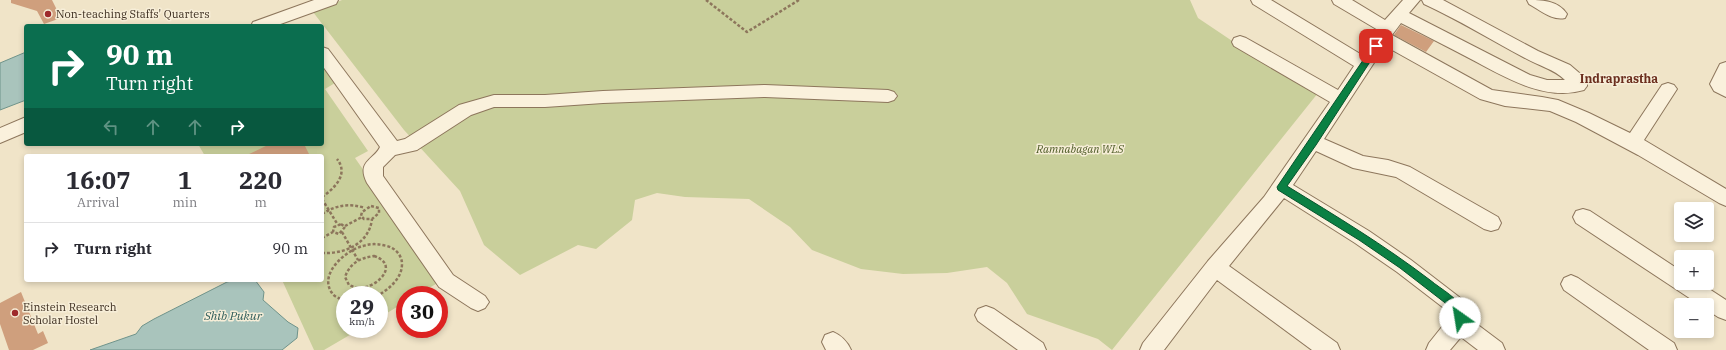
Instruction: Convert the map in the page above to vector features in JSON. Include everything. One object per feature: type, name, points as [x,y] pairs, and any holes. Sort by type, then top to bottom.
[{"type":"street","points":[[271,24],[294,20],[330,0]]},
{"type":"street","points":[[1259,0],[1364,64]]},
{"type":"street","points":[[1340,0],[1390,27],[1486,95],[1498,99],[1513,101],[1539,101],[1557,106],[1633,142],[1726,198]]},
{"type":"street","points":[[1151,350],[1215,267],[1271,202],[1313,142],[1364,64],[1390,27],[1412,0]]},
{"type":"street","points":[[1390,27],[1524,79],[1547,86],[1578,86],[1578,81],[1564,69],[1532,55],[1459,14],[1430,0]]},
{"type":"street","points":[[1534,0],[1559,14]]},
{"type":"street","points":[[1240,42],[1341,100]]},
{"type":"street","points":[[324,55],[390,146],[389,150]]},
{"type":"street","points":[[1726,68],[1719,84],[1726,91]]},
{"type":"street","points":[[1633,142],[1668,89]]},
{"type":"street","points":[[478,302],[446,281],[374,178],[372,170],[374,164],[389,150],[410,145],[465,110],[494,101],[545,101],[602,96],[765,91],[888,96]]},
{"type":"street","points":[[0,136],[24,125]]},
{"type":"street","points":[[1313,142],[1360,163],[1388,167],[1402,172],[1492,223]]},
{"type":"street","points":[[1281,187],[1362,237],[1404,266],[1456,306],[1460,313],[1458,322],[1437,350]]},
{"type":"street","points":[[1583,217],[1674,277]]},
{"type":"street","points":[[1215,267],[1328,350]]},
{"type":"street","points":[[1572,284],[1666,350]]},
{"type":"street","points":[[1694,290],[1726,311]]},
{"type":"street","points":[[986,315],[1035,350]]},
{"type":"street","points":[[1458,322],[1494,350]]},
{"type":"path","points":[[706,0],[747,32],[799,0]]},
{"type":"path","points":[[324,196],[334,188],[340,180],[342,169],[338,160]]},
{"type":"path","points":[[324,202],[338,225]]},
{"type":"path","points":[[324,213],[345,205],[365,208],[374,206],[379,208],[379,213],[372,219],[365,219],[362,217],[345,226],[345,229],[342,232],[336,234],[333,232]]},
{"type":"path","points":[[362,217],[362,212],[365,208]]},
{"type":"path","points":[[336,296],[331,291],[328,284],[328,278],[331,270],[337,261],[366,237],[371,228],[372,219]]},
{"type":"path","points":[[324,237],[333,232],[334,228],[338,225],[342,224],[345,226]]},
{"type":"path","points":[[342,232],[358,260]]},
{"type":"path","points":[[324,253],[338,253],[364,245],[378,244],[391,247],[399,254],[402,263],[398,277],[388,288]]},
{"type":"path","points":[[369,256],[381,258],[385,261],[386,267],[380,280],[370,286],[361,288],[353,287],[347,282],[346,275],[349,268],[358,260],[369,256]]},
{"type":"green space","name":"Ramnabagan WLS","points":[[342,0],[1190,0],[1198,18],[1262,61],[1318,93],[1112,350],[1098,339],[1027,314],[1007,283],[987,267],[947,273],[903,274],[861,269],[812,250],[790,227],[749,199],[685,197],[657,193],[635,200],[632,220],[596,249],[578,245],[520,275],[484,245],[460,191],[404,130],[324,26],[324,24],[322,24],[313,12]]},
{"type":"green space","points":[[324,59],[340,80],[325,89],[368,151],[355,158],[441,281],[432,286],[396,286],[396,308],[388,312],[388,286],[336,286],[336,338],[345,338],[324,350],[314,350],[283,282],[324,282],[324,154],[204,154],[199,146],[324,146]]},
{"type":"water","points":[[24,53],[24,101],[0,110],[0,63]]},
{"type":"water","name":"Shib Pukur","points":[[227,282],[256,282],[264,292],[263,300],[288,322],[298,328],[297,338],[282,350],[90,350],[136,334],[142,326]]},
{"type":"building","name":"Non-teaching Staffs' Quarters","points":[[11,0],[52,0],[61,18],[44,24],[37,11],[11,3]]},
{"type":"building","points":[[1401,25],[1434,41],[1426,52],[1394,35]]},
{"type":"building","points":[[266,146],[305,146],[309,154],[249,154]]},
{"type":"building","name":"Einstein Research Scholar Hostel","points":[[21,292],[38,334],[43,331],[48,343],[33,350],[9,350],[0,324],[0,303]]},
{"type":"place","name":"Non-teaching Staffs' Quarters","points":[[48,14]]},
{"type":"place","name":"Einstein Research Scholar Hostel","points":[[15,313]]},
{"type":"district","name":"Indraprastha","points":[[1619,79]]},
{"type":"route","points":[[1376,46],[1313,142],[1281,187],[1362,237],[1404,266],[1456,306],[1460,313],[1460,318]]}]
